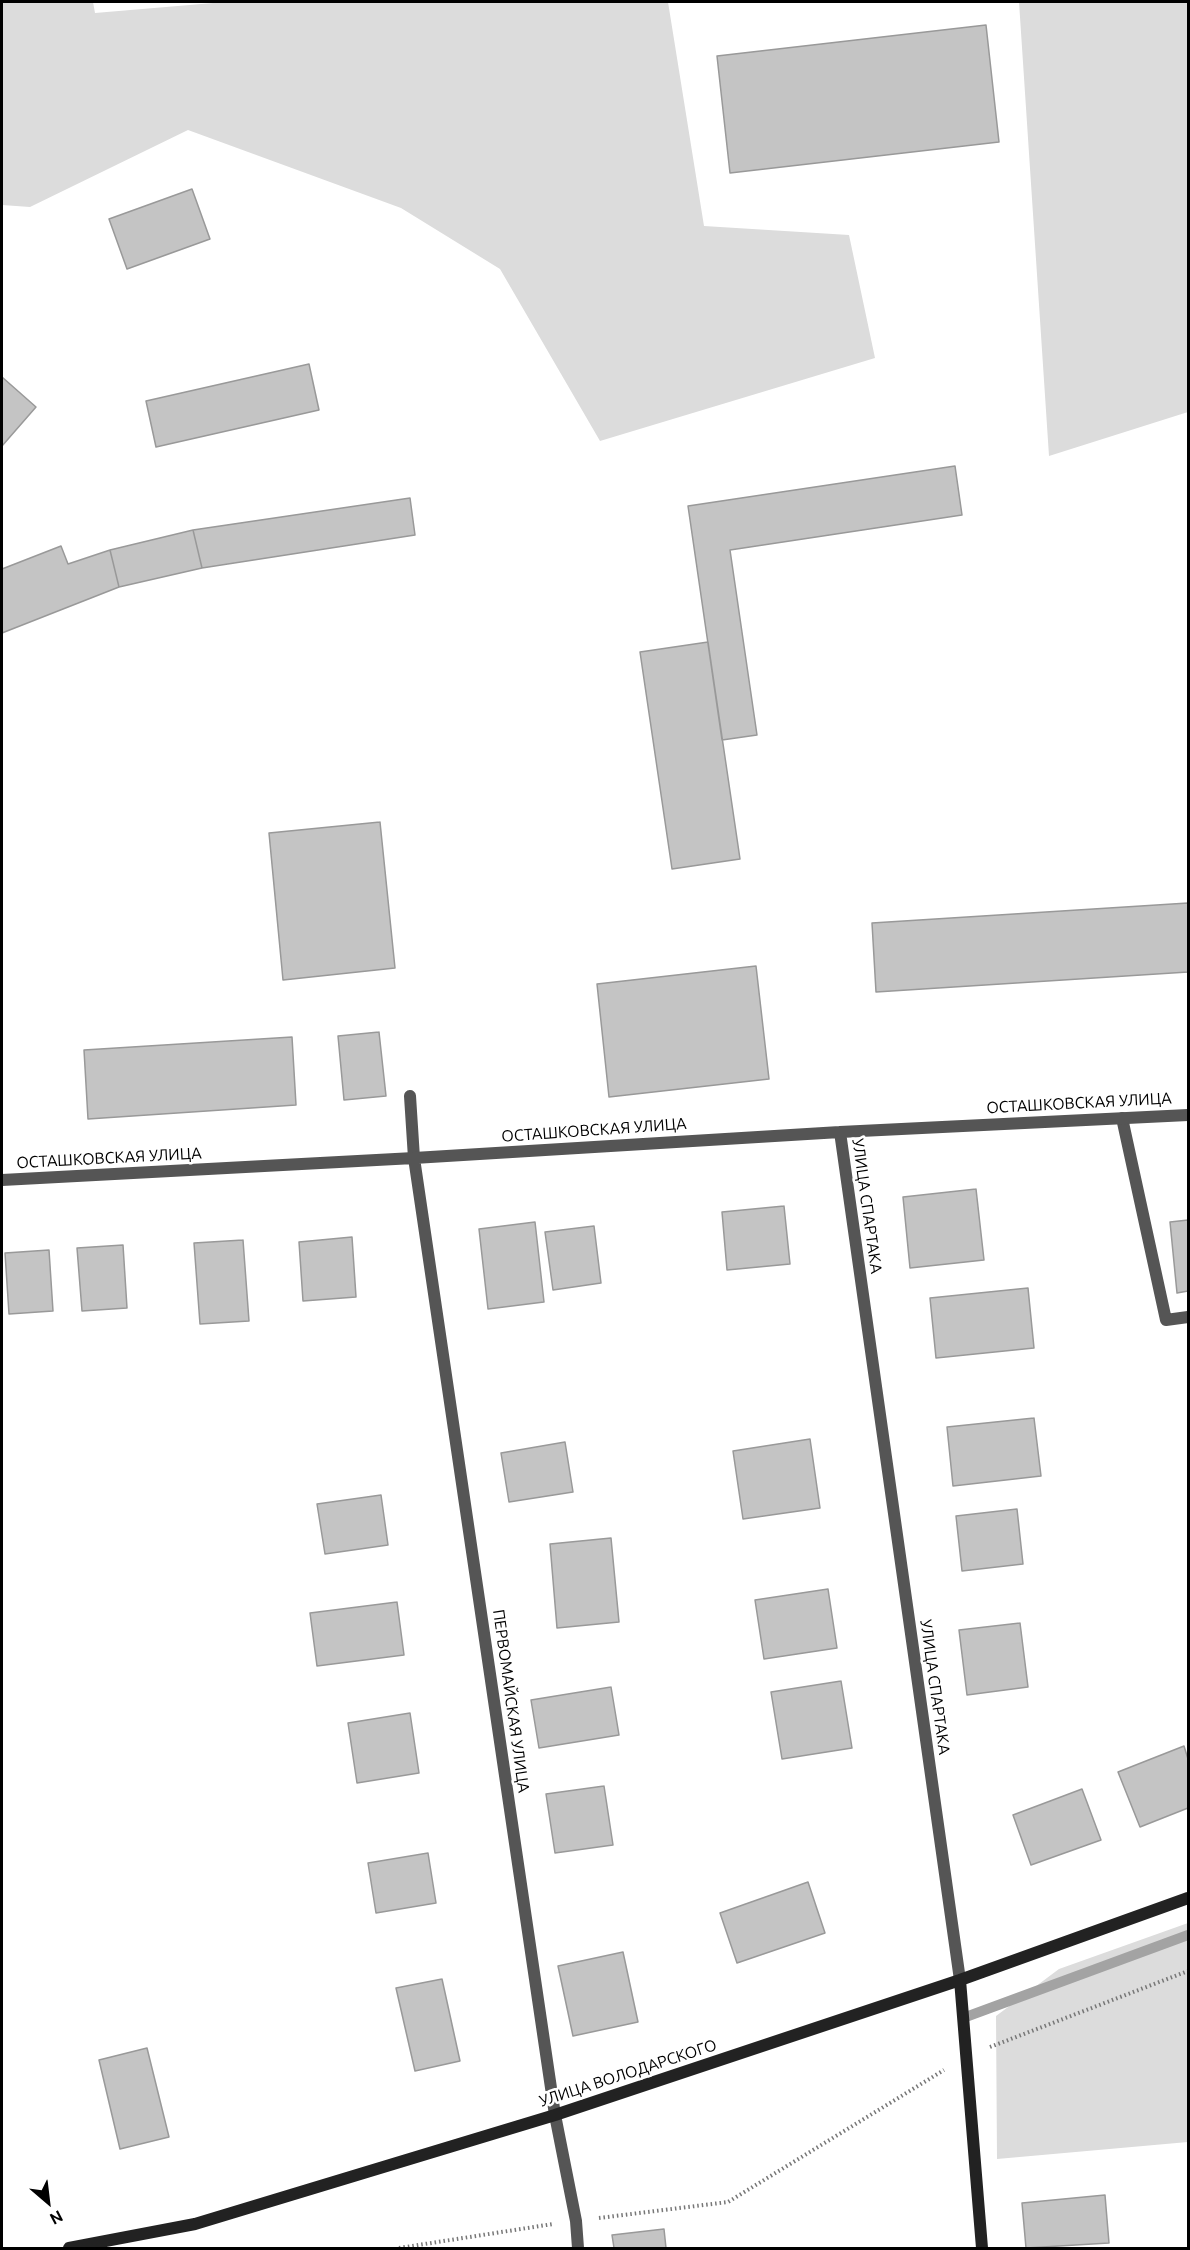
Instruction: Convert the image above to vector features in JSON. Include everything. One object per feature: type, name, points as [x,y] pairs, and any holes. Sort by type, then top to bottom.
[{"type":"street","name":"ПЕРВОМАЙСКАЯ УЛИЦА","points":[[410,1096],[414,1158],[555,2115],[576,2221],[578,2248]]},
{"type":"street","name":"ОСТАШКОВСКАЯ УЛИЦА","points":[[2,1180],[1188,1114]]},
{"type":"street","points":[[1122,1118],[1166,1320],[1188,1317]]},
{"type":"street","name":"УЛИЦА СПАРТАКА","points":[[840,1132],[960,1980],[982,2248]]},
{"type":"street","name":"УЛИЦА ВОЛОДАРСКОГО","points":[[69,2248],[195,2224],[555,2115],[960,1980],[1188,1898]]},
{"type":"path","points":[[399,2248],[576,2221],[728,2202],[965,2056],[1188,1971]]},
{"type":"shaded area","points":[[2,2],[93,2],[95,13],[225,2],[668,2],[704,226],[849,235],[875,358],[600,441],[500,269],[401,208],[188,130],[30,207],[2,205]]},
{"type":"shaded area","points":[[1019,2],[1188,2],[1188,412],[1049,456]]},
{"type":"shaded area","points":[[1188,1923],[1188,2142],[997,2159],[996,2016],[1059,1969]]},
{"type":"building","points":[[986,25],[999,142],[730,173],[717,56]]},
{"type":"building","points":[[192,189],[210,239],[127,269],[109,219]]},
{"type":"building","points":[[309,364],[319,410],[156,447],[146,401]]},
{"type":"building","points":[[2,377],[36,407],[2,446]]},
{"type":"building","points":[[955,466],[962,515],[730,550],[757,735],[722,740],[688,506]]},
{"type":"building","points":[[410,498],[415,535],[202,568],[193,530]]},
{"type":"building","points":[[193,530],[202,568],[119,587],[110,550]]},
{"type":"building","points":[[61,546],[68,564],[110,550],[119,587],[2,633],[2,569]]},
{"type":"building","points":[[708,642],[740,859],[672,869],[640,652]]},
{"type":"building","points":[[380,822],[395,968],[283,980],[269,833]]},
{"type":"building","points":[[1188,903],[1188,972],[876,992],[872,923]]},
{"type":"building","points":[[756,966],[769,1079],[609,1097],[597,984]]},
{"type":"building","points":[[379,1032],[386,1096],[344,1100],[338,1036]]},
{"type":"building","points":[[292,1037],[296,1105],[88,1119],[84,1050]]},
{"type":"building","points":[[976,1189],[984,1260],[910,1268],[903,1197]]},
{"type":"building","points":[[784,1206],[790,1264],[727,1270],[722,1212]]},
{"type":"building","points":[[1188,1220],[1188,1291],[1177,1293],[1170,1222]]},
{"type":"building","points":[[535,1222],[544,1302],[488,1309],[479,1229]]},
{"type":"building","points":[[594,1226],[601,1283],[553,1290],[545,1232]]},
{"type":"building","points":[[352,1237],[356,1297],[303,1301],[299,1242]]},
{"type":"building","points":[[243,1240],[249,1321],[200,1324],[194,1243]]},
{"type":"building","points":[[123,1245],[127,1308],[82,1311],[77,1248]]},
{"type":"building","points":[[49,1250],[53,1311],[9,1314],[5,1253]]},
{"type":"building","points":[[1028,1288],[1034,1348],[936,1358],[930,1298]]},
{"type":"building","points":[[1034,1418],[1041,1476],[953,1486],[947,1427]]},
{"type":"building","points":[[810,1439],[820,1508],[743,1519],[733,1451]]},
{"type":"building","points":[[565,1442],[573,1492],[509,1502],[501,1453]]},
{"type":"building","points":[[381,1495],[388,1545],[325,1554],[317,1504]]},
{"type":"building","points":[[1017,1509],[1023,1564],[962,1571],[956,1516]]},
{"type":"building","points":[[611,1538],[619,1622],[557,1628],[550,1544]]},
{"type":"building","points":[[828,1589],[837,1648],[764,1659],[755,1600]]},
{"type":"building","points":[[397,1602],[404,1655],[317,1666],[310,1613]]},
{"type":"building","points":[[1020,1623],[1028,1687],[967,1695],[959,1630]]},
{"type":"building","points":[[841,1681],[852,1748],[782,1759],[771,1692]]},
{"type":"building","points":[[611,1687],[619,1735],[539,1748],[531,1700]]},
{"type":"building","points":[[410,1713],[419,1773],[357,1783],[348,1723]]},
{"type":"building","points":[[1184,1746],[1188,1759],[1188,1808],[1140,1827],[1118,1772]]},
{"type":"building","points":[[604,1786],[613,1845],[555,1853],[546,1794]]},
{"type":"building","points":[[1082,1789],[1101,1840],[1031,1865],[1013,1815]]},
{"type":"building","points":[[428,1853],[436,1903],[376,1913],[368,1863]]},
{"type":"building","points":[[808,1882],[825,1933],[737,1963],[720,1913]]},
{"type":"building","points":[[623,1952],[638,2022],[573,2036],[558,1966]]},
{"type":"building","points":[[442,1979],[460,2061],[415,2071],[396,1988]]},
{"type":"building","points":[[147,2048],[169,2137],[120,2149],[99,2060]]},
{"type":"building","points":[[1105,2195],[1109,2243],[1026,2248],[1022,2203]]},
{"type":"building","points":[[664,2229],[666,2248],[614,2248],[612,2235]]},
{"type":"waterway","points":[[963,2018],[1188,1935]]}]
